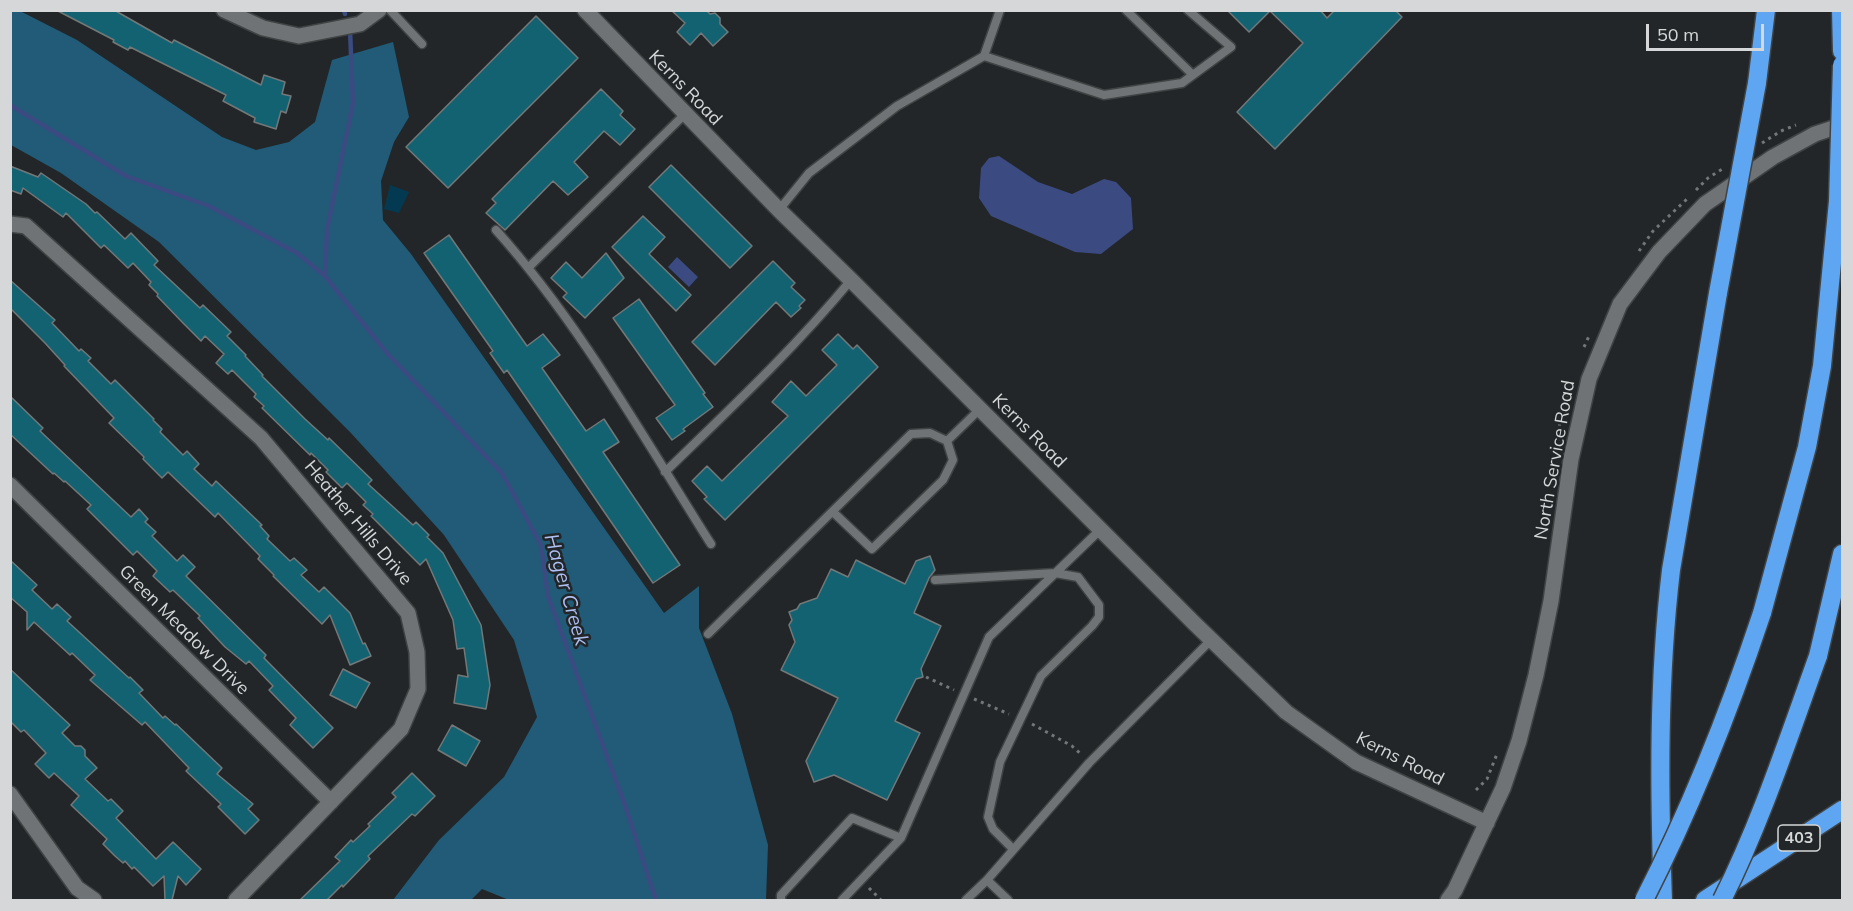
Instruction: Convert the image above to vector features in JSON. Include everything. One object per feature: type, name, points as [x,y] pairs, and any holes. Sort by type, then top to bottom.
[{"type":"highway","points":[[1663,900],[1660,735],[1671,570],[1757,82],[1766,10]]},
{"type":"highway","points":[[1841,10],[1842,51]]},
{"type":"highway","points":[[1644,900],[1669,851],[1709,761],[1736,690],[1761,613],[1807,447],[1822,366],[1838,201],[1842,65]]},
{"type":"highway","points":[[1722,900],[1740,864],[1769,792],[1818,656],[1842,554]]},
{"type":"highway","name":"403","points":[[1705,900],[1842,810]]},
{"type":"street","points":[[224,10],[263,28],[299,36],[360,24],[379,10]]},
{"type":"street","name":"Kerns Road","points":[[585,10],[778,210],[1286,712],[1356,762],[1487,823]]},
{"type":"street","name":"North Service Road","points":[[1448,900],[1455,890],[1503,788],[1519,741],[1536,675],[1551,601],[1571,459],[1589,379],[1620,304],[1659,252],[1705,204],[1773,157],[1815,134],[1842,126]]},
{"type":"street","name":"Heather Hills Drive","points":[[10,224],[26,226],[261,438],[408,613],[417,652],[418,689],[401,729],[236,900]]},
{"type":"street","name":"Green Meadow Drive","points":[[10,485],[331,802]]},
{"type":"street","points":[[10,794],[77,888],[94,900]]},
{"type":"lane","points":[[390,10],[422,44]]},
{"type":"lane","points":[[778,210],[809,173],[897,106],[984,56],[1000,10]]},
{"type":"lane","points":[[1126,10],[1193,75]]},
{"type":"lane","points":[[984,56],[1104,95],[1182,83],[1231,47],[1188,10]]},
{"type":"lane","points":[[529,267],[684,115]]},
{"type":"lane","points":[[496,230],[529,267],[583,340],[711,544]]},
{"type":"lane","points":[[665,472],[758,382],[816,322],[851,280]]},
{"type":"lane","points":[[947,441],[980,409]]},
{"type":"lane","points":[[708,634],[911,434],[930,433],[947,441],[953,460],[944,480],[872,549],[832,512]]},
{"type":"lane","points":[[842,900],[901,838],[990,637],[1100,530]]},
{"type":"lane","points":[[935,580],[1055,573],[1078,578],[1100,605],[1099,617],[1092,626],[1041,676],[1000,762],[988,817],[993,830],[1013,849]]},
{"type":"lane","points":[[966,900],[987,880],[1089,763],[1211,640]]},
{"type":"lane","points":[[781,900],[781,895],[852,818],[901,838]]},
{"type":"lane","points":[[987,880],[1008,900]]},
{"type":"path","points":[[1754,149],[1781,131],[1799,124]]},
{"type":"path","points":[[1634,258],[1653,231],[1708,178],[1726,166]]},
{"type":"path","points":[[1583,350],[1591,330]]},
{"type":"path","points":[[1555,457],[1560,421],[1570,391]]},
{"type":"path","points":[[1476,790],[1487,779],[1498,750]]},
{"type":"path","points":[[861,880],[881,900]]},
{"type":"shaded area","points":[[11,10],[20,11],[77,40],[222,137],[256,150],[289,142],[315,122],[332,60],[393,42],[409,117],[394,142],[381,181],[383,220],[411,254],[664,613],[699,586],[699,628],[732,714],[768,845],[766,900],[509,900],[482,889],[471,900],[393,900],[439,840],[504,777],[537,717],[514,640],[444,535],[350,432],[159,242],[61,173],[11,145]]},
{"type":"shaded area","points":[[999,156],[1038,182],[1072,194],[1104,179],[1116,182],[1131,198],[1133,229],[1101,254],[1075,252],[991,216],[979,198],[981,168],[989,158]]},
{"type":"shaded area","points":[[390,185],[409,192],[399,213],[384,209]]},
{"type":"shaded area","points":[[677,257],[698,277],[689,287],[668,267]]},
{"type":"building","points":[[56,10],[114,10],[172,43],[174,40],[261,85],[264,75],[285,82],[282,94],[291,96],[286,113],[281,111],[276,129],[254,122],[255,118],[223,101],[226,95],[130,47],[128,50],[113,42],[114,40]]},
{"type":"building","points":[[671,10],[706,10],[710,14],[715,13],[720,18],[720,24],[728,32],[713,46],[701,33],[690,45],[677,32],[685,23]]},
{"type":"building","points":[[1227,10],[1320,10],[1327,18],[1335,10],[1395,10],[1402,17],[1275,149],[1237,112],[1303,43],[1270,11],[1249,32]]},
{"type":"building","points":[[536,16],[578,58],[448,188],[406,147]]},
{"type":"building","points":[[601,89],[623,111],[620,115],[635,129],[620,145],[604,131],[574,162],[588,177],[568,195],[553,181],[505,230],[486,213],[496,203],[492,199]]},
{"type":"building","points":[[671,165],[752,246],[730,268],[649,187]]},
{"type":"building","points":[[10,166],[38,177],[41,173],[86,204],[95,213],[97,212],[125,239],[131,233],[158,261],[154,265],[200,308],[203,305],[231,332],[227,336],[262,376],[372,480],[368,484],[413,525],[416,522],[429,535],[427,537],[443,553],[481,625],[490,685],[486,709],[454,703],[458,675],[468,677],[464,648],[457,649],[453,620],[426,559],[420,565],[371,516],[373,514],[363,505],[366,502],[347,483],[342,488],[311,453],[310,455],[262,408],[264,406],[254,397],[256,394],[232,370],[228,374],[216,363],[224,354],[205,336],[201,341],[157,296],[158,294],[149,285],[151,282],[133,263],[128,268],[104,245],[101,248],[66,213],[63,217],[23,188],[21,194],[10,190]]},
{"type":"building","points":[[643,216],[665,237],[649,254],[691,295],[676,311],[612,247]]},
{"type":"building","points":[[449,235],[527,346],[543,334],[560,355],[542,368],[586,431],[604,419],[619,442],[603,452],[680,565],[653,583],[507,370],[504,373],[490,353],[493,351],[424,253]]},
{"type":"building","points":[[606,253],[624,278],[585,318],[563,297],[567,293],[551,278],[566,262],[582,278]]},
{"type":"building","points":[[773,261],[795,283],[791,287],[805,300],[799,306],[801,308],[791,317],[776,302],[715,365],[692,342]]},
{"type":"building","points":[[10,280],[55,320],[52,323],[79,351],[81,349],[91,358],[88,361],[111,384],[115,380],[154,419],[162,429],[160,432],[183,455],[187,451],[199,464],[194,469],[212,486],[216,481],[262,525],[260,526],[269,536],[267,539],[290,561],[294,558],[307,570],[301,575],[319,592],[324,587],[350,613],[363,644],[365,643],[371,656],[350,665],[330,615],[322,624],[273,576],[258,559],[260,556],[218,513],[215,517],[168,472],[162,478],[143,459],[144,457],[109,423],[114,418],[10,308]]},
{"type":"building","points":[[639,299],[713,407],[672,440],[656,418],[675,405],[613,318]]},
{"type":"building","points":[[838,334],[853,349],[857,345],[878,367],[725,520],[704,499],[707,497],[692,481],[707,466],[722,481],[788,416],[772,402],[791,381],[806,396],[837,365],[822,350]]},
{"type":"building","points":[[10,396],[43,428],[40,431],[131,517],[139,509],[148,519],[145,522],[156,532],[152,536],[177,561],[183,555],[195,567],[186,576],[266,655],[264,658],[333,728],[313,748],[290,725],[296,718],[269,690],[273,686],[249,661],[246,664],[225,647],[198,618],[200,616],[173,590],[170,592],[153,576],[157,571],[137,551],[133,555],[87,509],[91,505],[10,434]]},
{"type":"building","points":[[930,556],[935,570],[929,578],[914,613],[941,626],[921,669],[923,677],[916,679],[895,721],[920,733],[887,800],[834,775],[814,782],[806,761],[838,698],[781,670],[795,642],[789,625],[792,620],[789,612],[797,609],[800,604],[817,598],[831,569],[848,577],[856,560],[905,584],[916,561]]},
{"type":"building","points":[[10,560],[37,585],[32,590],[52,609],[57,604],[71,617],[67,621],[130,677],[143,690],[139,693],[163,718],[165,716],[176,724],[222,768],[217,774],[253,804],[248,809],[259,820],[245,834],[218,807],[221,804],[186,771],[189,768],[145,722],[142,725],[90,680],[95,675],[72,653],[70,655],[34,622],[27,630],[27,612],[10,597]]},
{"type":"building","points":[[10,669],[70,725],[62,733],[75,746],[81,746],[85,750],[85,756],[97,768],[85,779],[108,801],[111,799],[123,811],[116,818],[156,859],[173,842],[201,869],[186,885],[178,876],[172,900],[165,900],[164,876],[153,886],[134,867],[132,869],[125,861],[123,863],[103,844],[107,839],[71,805],[79,796],[54,773],[49,778],[35,764],[46,753],[24,730],[21,732],[10,721]]},
{"type":"building","points":[[343,669],[370,683],[356,708],[330,695]]},
{"type":"building","points":[[452,725],[480,741],[466,766],[438,750]]},
{"type":"building","points":[[412,773],[435,796],[415,816],[412,814],[368,856],[370,859],[327,900],[300,900],[340,861],[335,857],[351,840],[353,842],[370,826],[368,824],[396,797],[392,793]]},
{"type":"waterway","points":[[344,10],[345,14]]},
{"type":"waterway","points":[[325,276],[327,230],[353,103],[350,30]]},
{"type":"waterway","name":"Hager Creek","points":[[10,105],[126,176],[209,206],[297,253],[325,276],[387,353],[502,473],[541,545],[548,596],[625,805],[656,900]]}]
